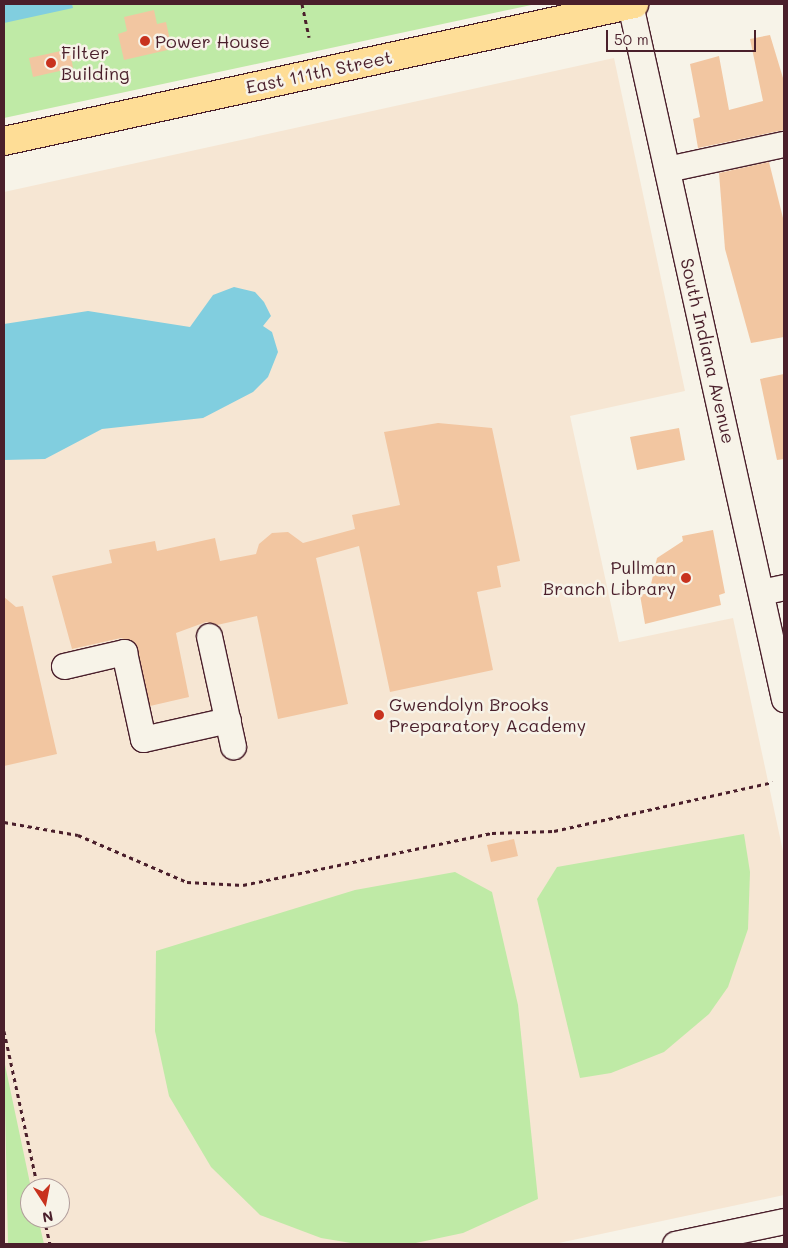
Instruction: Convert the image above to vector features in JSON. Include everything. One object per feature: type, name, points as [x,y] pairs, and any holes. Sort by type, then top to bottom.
[{"type":"main road","name":"East 111th Street","points":[[4,141],[631,4]]},
{"type":"street","name":"South Indiana Avenue","points":[[631,4],[667,169],[773,589],[784,699]]},
{"type":"street","points":[[667,169],[784,144]]},
{"type":"street","points":[[209,636],[233,746]]},
{"type":"street","points":[[64,666],[124,652],[143,739],[228,720]]},
{"type":"street","points":[[674,1244],[784,1221]]},
{"type":"path","points":[[302,4],[309,37]]},
{"type":"path","points":[[4,822],[78,835],[187,882],[243,885],[492,833],[554,832],[773,782]]},
{"type":"path","points":[[4,1031],[36,1178]]},
{"type":"path","points":[[46,1228],[50,1244]]},
{"type":"shaded area","name":"Gwendolyn Brooks Preparatory Academy","points":[[614,58],[685,391],[570,416],[619,642],[733,618],[784,856],[784,1195],[554,1244],[4,1244],[4,192]]},
{"type":"green space","points":[[4,4],[536,4],[4,118]]},
{"type":"green space","points":[[744,834],[750,872],[748,929],[728,987],[709,1014],[664,1052],[611,1073],[580,1078],[537,899],[557,867]]},
{"type":"green space","points":[[455,872],[492,892],[518,1005],[538,1199],[463,1233],[411,1244],[357,1244],[321,1238],[260,1215],[211,1167],[169,1096],[155,1031],[156,951],[355,890]]},
{"type":"green space","points":[[4,1060],[29,1178],[20,1178],[20,1228],[40,1228],[44,1244],[8,1244]]},
{"type":"water","points":[[4,4],[72,4],[73,8],[4,23]]},
{"type":"water","points":[[234,287],[255,292],[264,302],[271,316],[263,326],[272,332],[278,352],[268,377],[253,392],[203,418],[102,429],[45,459],[4,460],[4,324],[88,311],[190,327],[213,295]]},
{"type":"building","name":"Power House","points":[[154,10],[157,24],[166,22],[172,49],[124,60],[118,34],[127,31],[124,17]]},
{"type":"building","points":[[770,35],[783,78],[784,130],[698,148],[693,119],[700,117],[690,64],[719,56],[729,110],[763,101],[750,39]]},
{"type":"building","name":"Filter Building","points":[[70,49],[73,68],[33,77],[29,58]]},
{"type":"building","points":[[769,162],[784,222],[784,337],[751,343],[725,249],[719,173]]},
{"type":"building","points":[[784,374],[784,459],[777,460],[760,379]]},
{"type":"building","points":[[438,423],[492,428],[520,561],[497,566],[501,587],[477,592],[493,670],[390,692],[359,546],[316,558],[348,704],[278,719],[257,616],[217,625],[206,622],[176,633],[189,697],[150,706],[134,642],[121,638],[72,649],[52,576],[112,563],[109,550],[155,541],[157,551],[215,538],[220,561],[256,554],[259,544],[272,533],[288,532],[303,543],[355,529],[352,515],[400,505],[384,432]]},
{"type":"building","points":[[679,428],[685,460],[637,470],[630,437]]},
{"type":"building","name":"Pullman Branch Library","points":[[713,530],[725,593],[719,595],[721,605],[645,624],[640,595],[649,593],[657,558],[683,541],[682,536]]},
{"type":"building","points":[[4,597],[16,607],[23,606],[57,754],[4,766]]},
{"type":"building","points":[[514,839],[518,856],[491,862],[487,845]]},
{"type":"place","name":"Power House","points":[[145,41]]},
{"type":"place","name":"Filter Building","points":[[51,63]]},
{"type":"place","name":"Pullman Branch Library","points":[[686,578]]},
{"type":"place","name":"Gwendolyn Brooks Preparatory Academy","points":[[379,715]]}]
